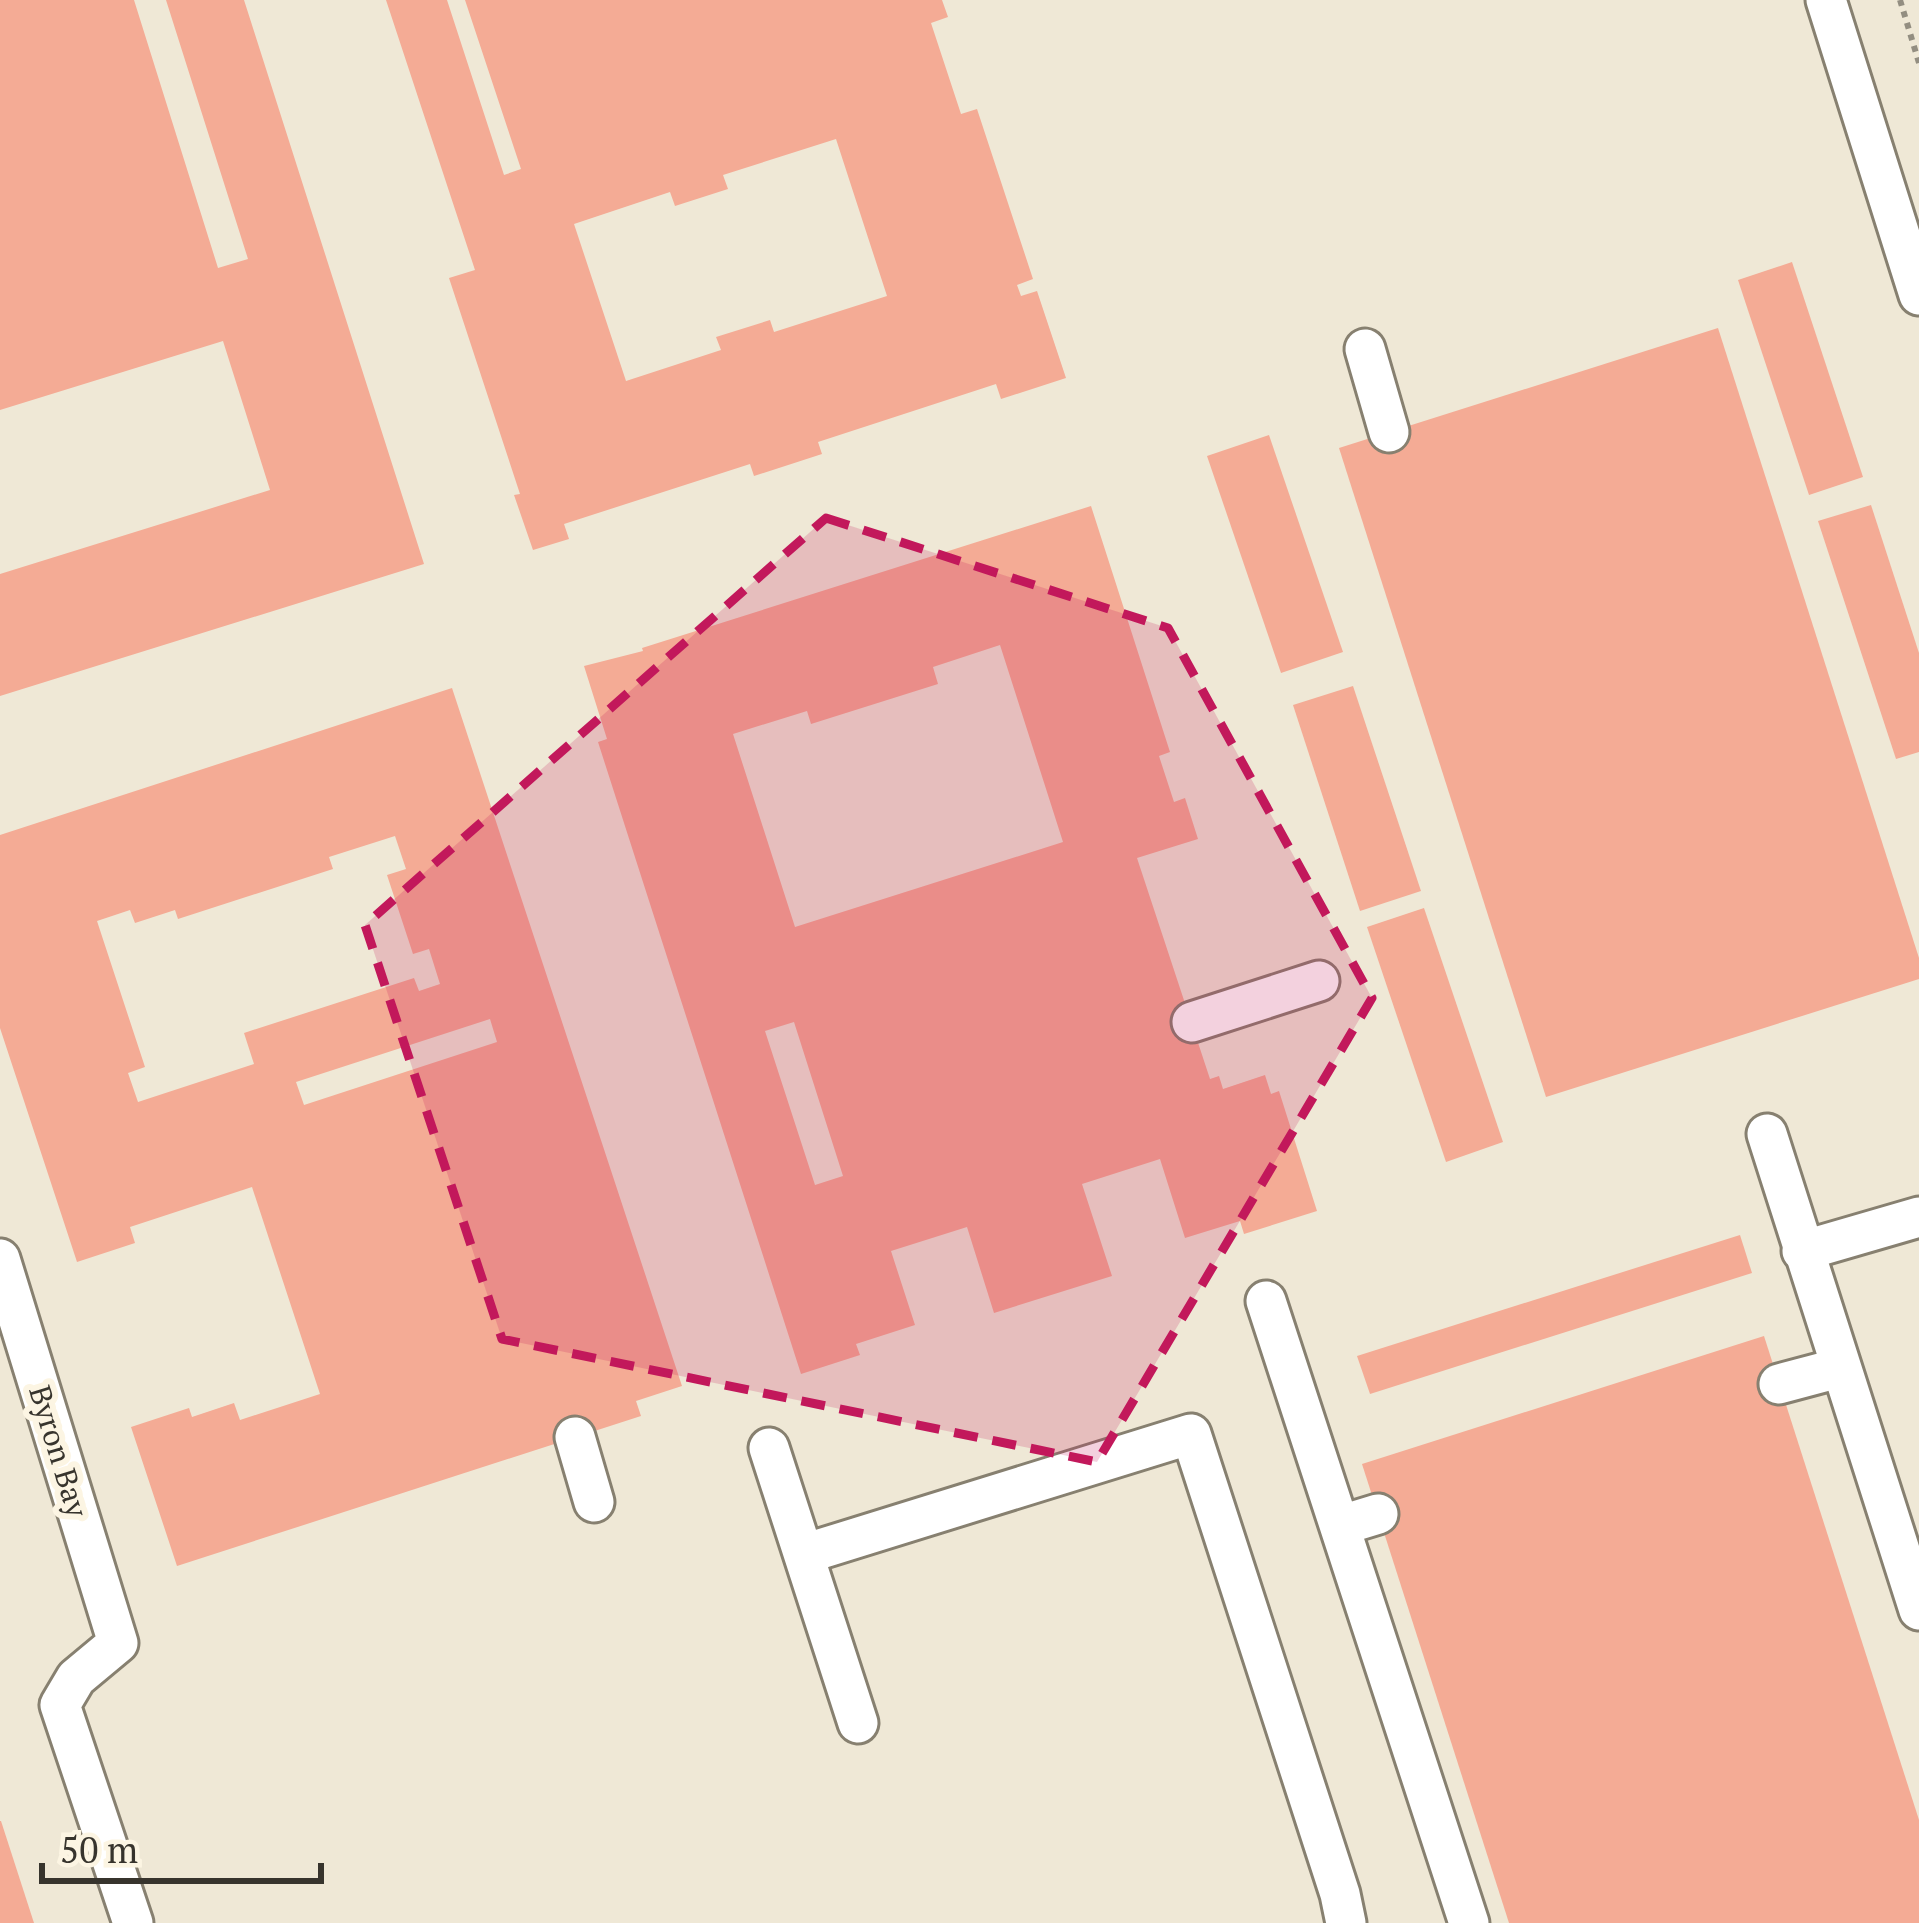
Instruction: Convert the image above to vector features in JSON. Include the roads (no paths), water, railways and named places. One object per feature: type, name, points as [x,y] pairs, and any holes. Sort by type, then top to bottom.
[{"type":"street","points":[[1826,0],[1902,183],[1919,295]]},
{"type":"street","points":[[1365,349],[1389,432]]},
{"type":"street","points":[[1192,1022],[1319,981]]},
{"type":"street","points":[[1767,1134],[1918,1603]]},
{"type":"street","points":[[1802,1251],[1919,1216]]},
{"type":"street","name":"Byron Bay","points":[[0,1259],[118,1643],[76,1678],[60,1705],[133,1923]]},
{"type":"street","points":[[1266,1301],[1360,1519],[1469,1923]]},
{"type":"street","points":[[1779,1384],[1839,1368]]},
{"type":"street","points":[[804,1554],[1191,1434],[1334,1873],[1346,1923]]},
{"type":"street","points":[[574,1437],[594,1502]]},
{"type":"street","points":[[770,1448],[858,1723]]}]
